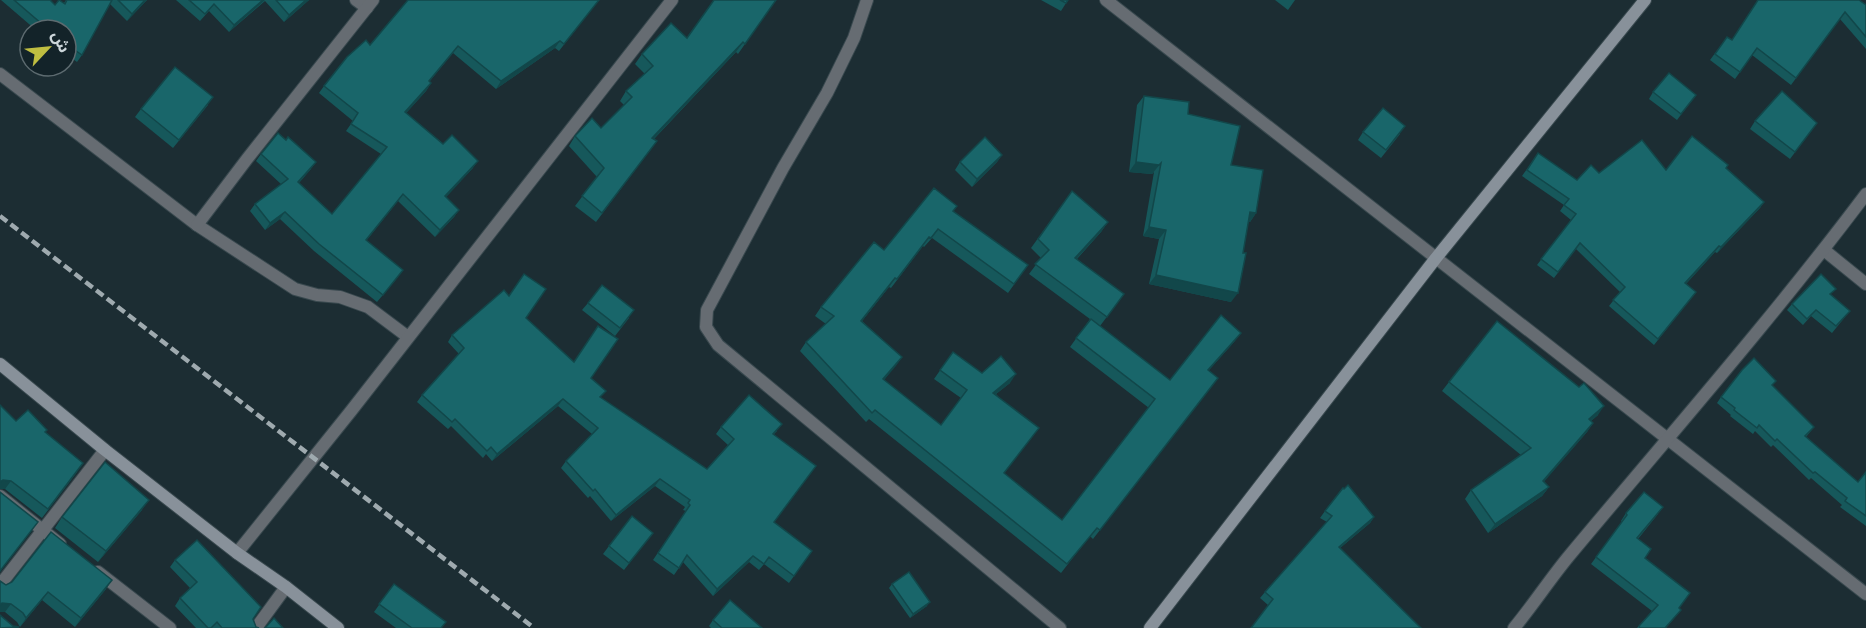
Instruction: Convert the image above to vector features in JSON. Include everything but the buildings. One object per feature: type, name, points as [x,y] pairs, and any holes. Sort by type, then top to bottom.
[{"type":"street","points":[[197,225],[370,4],[356,0]]},
{"type":"street","points":[[237,553],[672,0]]},
{"type":"street","points":[[867,0],[854,38],[827,93],[783,168],[707,310],[706,327],[718,345],[1060,628]]},
{"type":"street","points":[[1106,0],[1866,594]]},
{"type":"street","points":[[1150,628],[1437,258],[1645,0]]},
{"type":"street","points":[[0,74],[197,225],[295,289],[317,295],[340,297],[368,307],[408,338]]},
{"type":"street","points":[[1517,627],[1568,558],[1824,250],[1866,194]]},
{"type":"street","points":[[1824,250],[1866,284]]},
{"type":"street","points":[[0,364],[105,450],[338,628]]},
{"type":"street","points":[[0,585],[105,450]]},
{"type":"street","points":[[0,496],[70,551]]},
{"type":"street","points":[[88,565],[170,628]]},
{"type":"street","points":[[256,628],[286,587]]},
{"type":"railway","points":[[0,216],[534,628]]}]
